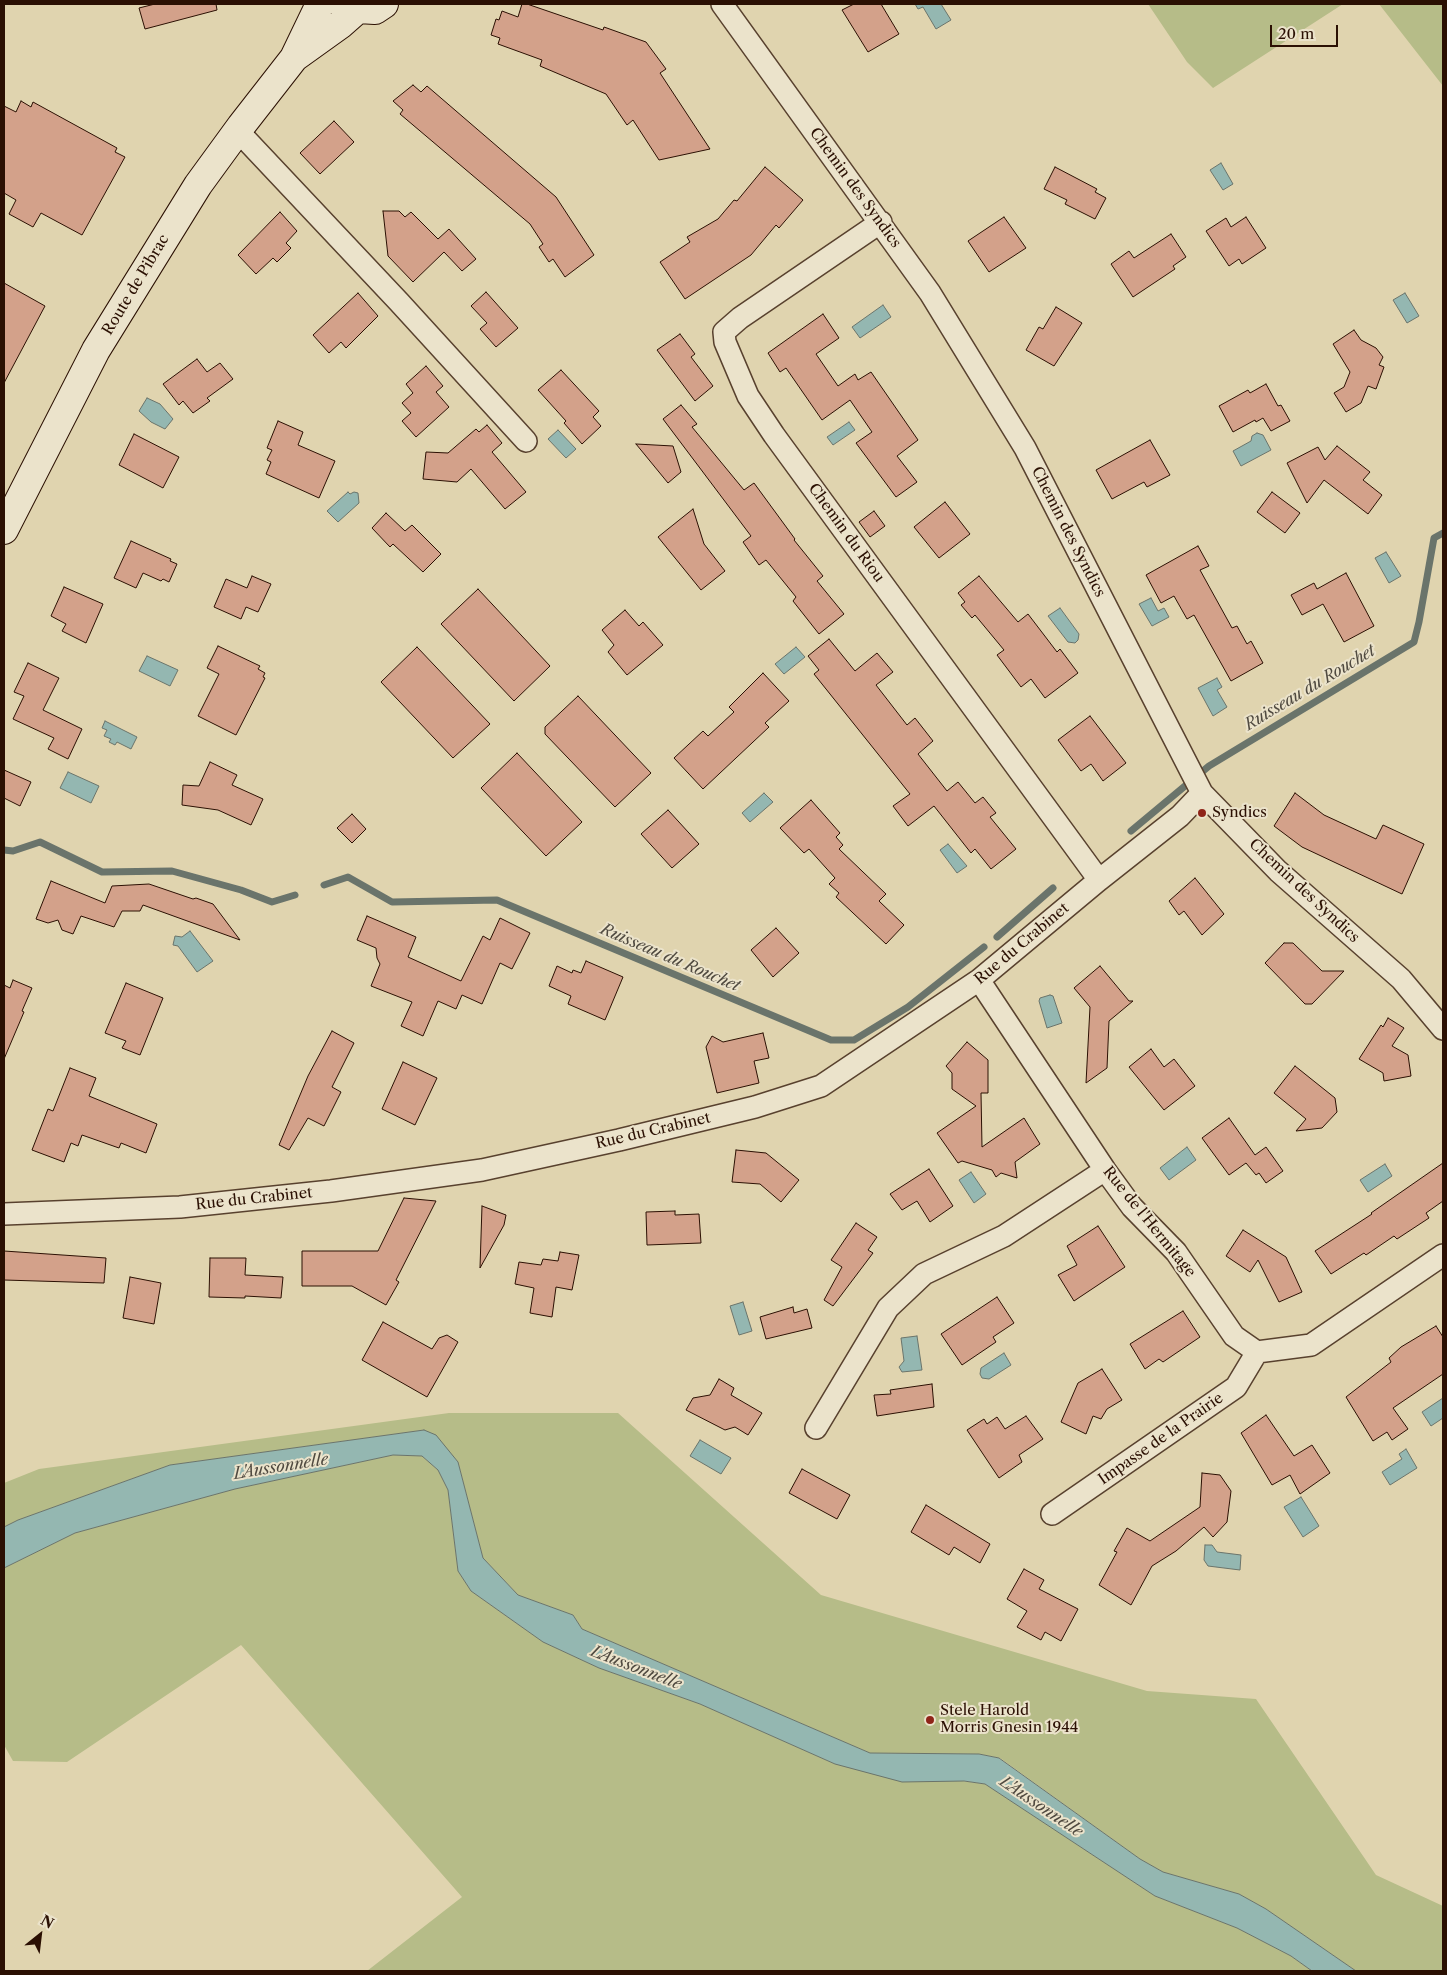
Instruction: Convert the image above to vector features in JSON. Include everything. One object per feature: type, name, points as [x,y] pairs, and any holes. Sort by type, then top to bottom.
[{"type":"main road","name":"Route de Pibrac","points":[[4,530],[96,350],[193,192],[294,58],[320,4]]},
{"type":"main road","points":[[350,6],[375,10],[384,4]]},
{"type":"main road","name":"Route de Pibrac","points":[[294,58],[320,40],[350,6]]},
{"type":"street","name":"Chemin des Syndics","points":[[722,4],[881,222],[930,293],[1025,448],[1197,783],[1278,871],[1401,979],[1443,1029]]},
{"type":"street","points":[[238,130],[526,441]]},
{"type":"street","name":"Chemin du Riou","points":[[881,222],[740,318],[724,332],[725,342],[748,396],[774,435],[1099,880]]},
{"type":"street","name":"Rue du Crabinet","points":[[4,1214],[180,1207],[331,1192],[482,1170],[628,1138],[755,1107],[821,1086],[979,980],[1099,880],[1180,816],[1197,783]]},
{"type":"street","name":"Rue de l'Hermitage","points":[[979,980],[1105,1170],[1132,1207],[1176,1252],[1234,1336],[1257,1352]]},
{"type":"street","points":[[816,1428],[888,1308],[924,1274],[1004,1236],[1105,1170]]},
{"type":"street","points":[[1257,1352],[1311,1346],[1443,1254]]},
{"type":"street","name":"Impasse de la Prairie","points":[[1052,1514],[1236,1386],[1257,1352]]},
{"type":"green space","points":[[1148,4],[1343,4],[1213,88],[1187,62]]},
{"type":"green space","points":[[1379,4],[1443,4],[1443,86]]},
{"type":"green space","points":[[449,1413],[618,1413],[821,1595],[1147,1691],[1256,1699],[1376,1875],[1443,1906],[1443,1971],[1356,1971],[1266,1909],[1239,1894],[1163,1872],[1140,1859],[1000,1758],[979,1754],[870,1753],[582,1629],[573,1615],[518,1595],[483,1558],[458,1462],[424,1430],[170,1465],[18,1520],[4,1527],[4,1483],[39,1469]]},
{"type":"green space","points":[[393,1455],[422,1456],[438,1470],[448,1490],[458,1571],[471,1591],[543,1642],[599,1668],[700,1704],[835,1764],[985,1784],[1155,1896],[1237,1928],[1291,1956],[1312,1971],[367,1971],[462,1897],[241,1645],[67,1762],[13,1761],[4,1745],[4,1568],[75,1533],[235,1489]]},
{"type":"water","points":[[915,4],[941,4],[951,20],[936,29],[923,7],[918,9]]},
{"type":"water","points":[[1221,163],[1233,184],[1223,190],[1210,170]]},
{"type":"water","points":[[1405,293],[1419,316],[1407,323],[1393,300]]},
{"type":"water","points":[[883,305],[891,317],[860,338],[852,327]]},
{"type":"water","points":[[147,398],[160,404],[173,419],[165,429],[151,422],[139,411]]},
{"type":"water","points":[[849,422],[855,430],[833,445],[827,437]]},
{"type":"water","points":[[558,430],[576,449],[566,458],[548,439]]},
{"type":"water","points":[[1257,433],[1263,435],[1271,450],[1241,466],[1233,451],[1251,441],[1252,436]]},
{"type":"water","points":[[348,492],[350,494],[358,493],[359,503],[338,522],[327,511]]},
{"type":"water","points":[[1386,552],[1401,576],[1389,583],[1375,558]]},
{"type":"water","points":[[1151,598],[1158,611],[1164,608],[1169,617],[1152,626],[1139,604]]},
{"type":"water","points":[[1060,608],[1079,634],[1078,640],[1075,643],[1068,642],[1048,616]]},
{"type":"water","points":[[796,647],[805,657],[784,674],[775,664]]},
{"type":"water","points":[[147,656],[178,670],[170,686],[139,671]]},
{"type":"water","points":[[1217,678],[1222,687],[1217,690],[1227,707],[1213,716],[1198,688]]},
{"type":"water","points":[[105,721],[137,737],[131,749],[117,742],[115,745],[109,742],[111,739],[104,736],[107,730],[102,728]]},
{"type":"water","points":[[68,772],[99,786],[91,803],[60,788]]},
{"type":"water","points":[[764,793],[773,802],[750,822],[742,813]]},
{"type":"water","points":[[948,844],[967,866],[957,873],[940,850]]},
{"type":"water","points":[[190,931],[213,961],[197,972],[178,946],[173,945],[175,936],[182,937]]},
{"type":"water","points":[[1053,996],[1062,1023],[1047,1028],[1039,1001],[1040,998]]},
{"type":"water","points":[[1187,1147],[1196,1160],[1169,1180],[1160,1168]]},
{"type":"water","points":[[1385,1164],[1392,1176],[1368,1192],[1360,1180]]},
{"type":"water","points":[[971,1172],[986,1194],[974,1203],[959,1180]]},
{"type":"water","points":[[743,1302],[752,1331],[739,1335],[730,1306]]},
{"type":"water","points":[[917,1336],[922,1370],[902,1372],[899,1367],[904,1361],[901,1338]]},
{"type":"water","points":[[1004,1353],[1011,1365],[989,1379],[982,1378],[980,1374],[981,1368]]},
{"type":"water","points":[[1443,1398],[1443,1418],[1431,1426],[1422,1412]]},
{"type":"water","name":"L'Aussonnelle","points":[[424,1430],[436,1435],[458,1462],[483,1558],[518,1595],[573,1615],[582,1629],[870,1753],[979,1754],[999,1758],[1140,1859],[1163,1872],[1239,1894],[1266,1909],[1356,1971],[1312,1971],[1291,1956],[1237,1928],[1155,1896],[985,1784],[964,1781],[902,1782],[835,1764],[700,1704],[599,1668],[543,1642],[471,1591],[458,1571],[448,1490],[438,1470],[422,1456],[393,1455],[235,1489],[75,1533],[4,1568],[4,1527],[18,1520],[170,1465]]},
{"type":"water","points":[[700,1440],[731,1458],[721,1474],[690,1456]]},
{"type":"water","points":[[1406,1449],[1417,1468],[1390,1485],[1382,1472],[1402,1459],[1399,1454]]},
{"type":"water","points":[[1301,1497],[1319,1526],[1303,1537],[1284,1507]]},
{"type":"water","points":[[1205,1545],[1212,1545],[1217,1552],[1241,1555],[1240,1570],[1208,1566],[1204,1560]]},
{"type":"building","points":[[155,4],[216,4],[217,10],[145,29],[139,8]]},
{"type":"building","points":[[522,4],[527,4],[603,30],[604,27],[646,42],[666,69],[660,73],[710,149],[659,160],[633,120],[627,125],[606,94],[540,66],[542,60],[498,44],[500,38],[491,35],[496,19],[499,20],[502,11],[518,17]]},
{"type":"building","points":[[854,4],[881,4],[899,34],[868,52],[842,10]]},
{"type":"building","points":[[413,85],[421,92],[427,86],[556,197],[594,255],[565,277],[553,259],[549,262],[539,247],[543,244],[530,224],[400,114],[403,110],[393,101]]},
{"type":"building","points":[[21,101],[31,107],[33,102],[117,148],[115,152],[125,157],[82,235],[41,213],[33,227],[9,214],[16,200],[4,193],[4,106],[16,112]]},
{"type":"building","points":[[334,121],[354,142],[320,174],[300,153]]},
{"type":"building","points":[[765,167],[803,200],[779,228],[776,225],[751,255],[685,299],[660,262],[690,242],[687,237],[718,219],[734,200],[737,201]]},
{"type":"building","points":[[1055,167],[1097,189],[1095,192],[1106,198],[1095,219],[1065,204],[1067,200],[1044,189]]},
{"type":"building","points":[[383,211],[399,211],[405,217],[411,212],[438,239],[449,229],[476,259],[462,271],[444,252],[413,282],[388,256]]},
{"type":"building","points":[[280,212],[297,231],[286,243],[291,248],[277,262],[273,258],[256,274],[238,255]]},
{"type":"building","points":[[1004,217],[1026,248],[989,272],[968,241]]},
{"type":"building","points":[[1246,217],[1266,248],[1242,264],[1239,259],[1229,266],[1206,231],[1226,218],[1231,227]]},
{"type":"building","points":[[1171,234],[1186,257],[1173,266],[1175,269],[1133,297],[1111,264],[1129,251],[1134,258]]},
{"type":"building","points":[[4,283],[45,306],[4,383]]},
{"type":"building","points":[[486,292],[518,328],[496,347],[480,329],[487,323],[471,306]]},
{"type":"building","points":[[358,293],[378,316],[346,348],[341,342],[329,353],[313,335]]},
{"type":"building","points":[[1056,307],[1082,323],[1054,366],[1026,350],[1039,327],[1043,329]]},
{"type":"building","points":[[823,314],[839,338],[816,354],[838,386],[855,374],[858,380],[871,372],[918,440],[897,456],[917,482],[896,497],[856,443],[872,432],[850,400],[822,420],[786,368],[780,372],[768,353]]},
{"type":"building","points":[[1354,330],[1361,340],[1376,348],[1383,357],[1379,365],[1384,367],[1376,389],[1368,386],[1361,403],[1346,412],[1334,393],[1344,387],[1350,372],[1333,344]]},
{"type":"building","points":[[680,334],[695,354],[691,357],[713,386],[695,401],[657,350]]},
{"type":"building","points":[[197,359],[207,372],[220,363],[233,379],[207,398],[210,401],[193,413],[183,401],[179,405],[163,384]]},
{"type":"building","points":[[426,366],[443,386],[436,392],[449,407],[416,437],[402,421],[411,413],[402,403],[413,393],[406,384]]},
{"type":"building","points":[[561,370],[599,411],[593,417],[601,426],[582,444],[564,423],[566,421],[538,390]]},
{"type":"building","points":[[1266,384],[1278,406],[1281,405],[1290,421],[1271,431],[1263,418],[1256,422],[1255,420],[1233,432],[1219,406],[1248,390],[1250,393]]},
{"type":"building","points":[[681,405],[697,424],[692,427],[744,490],[754,483],[794,540],[823,576],[817,581],[844,614],[819,634],[793,601],[796,597],[766,560],[759,565],[743,542],[751,536],[663,419]]},
{"type":"building","points":[[278,421],[303,432],[298,445],[335,461],[319,498],[266,474],[271,462],[267,460],[272,450],[267,448]]},
{"type":"building","points":[[487,425],[502,443],[492,452],[526,492],[505,509],[471,469],[457,482],[423,479],[426,452],[448,453],[476,429],[479,432]]},
{"type":"building","points":[[134,434],[179,457],[163,488],[119,465]]},
{"type":"building","points":[[1150,440],[1170,475],[1147,487],[1144,482],[1112,499],[1096,470]]},
{"type":"building","points":[[636,444],[673,446],[681,472],[668,483]]},
{"type":"building","points":[[1337,446],[1370,472],[1363,480],[1382,495],[1368,514],[1324,480],[1307,503],[1287,463],[1318,447],[1325,460]]},
{"type":"building","points":[[1272,492],[1300,513],[1285,533],[1257,512]]},
{"type":"building","points":[[945,502],[970,534],[939,558],[914,527]]},
{"type":"building","points":[[693,509],[704,544],[725,571],[701,590],[658,537]]},
{"type":"building","points":[[874,511],[885,526],[870,537],[859,522]]},
{"type":"building","points":[[386,513],[405,531],[412,525],[441,554],[423,572],[393,544],[390,547],[372,528]]},
{"type":"building","points":[[131,541],[171,559],[170,561],[177,564],[169,582],[163,579],[161,581],[143,573],[136,588],[114,578]]},
{"type":"building","points":[[1198,546],[1209,566],[1200,570],[1232,628],[1237,626],[1247,644],[1251,641],[1263,663],[1231,681],[1194,615],[1187,619],[1174,596],[1161,603],[1146,575]]},
{"type":"building","points":[[1346,573],[1374,626],[1344,642],[1323,604],[1302,615],[1291,595],[1314,583],[1317,589]]},
{"type":"building","points":[[252,576],[271,584],[258,612],[246,607],[241,619],[214,607],[226,579],[247,588]]},
{"type":"building","points":[[979,576],[1018,622],[1028,614],[1057,652],[1060,649],[1078,673],[1045,698],[1031,679],[1021,687],[997,655],[1004,650],[975,615],[972,618],[961,605],[965,602],[958,593]]},
{"type":"building","points":[[64,587],[103,604],[86,643],[62,631],[66,624],[51,616]]},
{"type":"building","points":[[478,589],[550,666],[514,701],[441,624]]},
{"type":"building","points":[[625,610],[639,626],[643,622],[663,645],[627,675],[608,652],[614,645],[602,630]]},
{"type":"building","points":[[829,639],[855,671],[877,653],[893,672],[876,685],[907,725],[915,718],[933,741],[918,754],[947,791],[958,782],[975,803],[983,797],[996,813],[990,817],[1016,849],[991,869],[975,849],[971,853],[934,806],[908,826],[893,806],[910,794],[814,674],[819,670],[808,656]]},
{"type":"building","points":[[218,646],[260,666],[258,669],[265,673],[263,677],[265,678],[236,735],[198,716],[219,674],[207,668]]},
{"type":"building","points":[[417,647],[490,724],[453,758],[381,682]]},
{"type":"building","points":[[28,663],[59,678],[43,710],[82,729],[68,759],[48,749],[54,738],[13,719],[24,696],[14,692]]},
{"type":"building","points":[[763,673],[789,701],[765,723],[769,727],[703,789],[674,758],[703,731],[708,736],[734,712],[729,707]]},
{"type":"building","points":[[578,696],[651,773],[615,807],[545,734],[545,727]]},
{"type":"building","points":[[1090,716],[1126,763],[1103,781],[1091,764],[1081,771],[1058,740]]},
{"type":"building","points":[[517,753],[582,822],[546,856],[481,788]]},
{"type":"building","points":[[210,762],[237,775],[232,785],[263,799],[251,825],[218,810],[182,805],[183,785],[199,786]]},
{"type":"building","points":[[4,770],[31,782],[20,806],[4,798]]},
{"type":"building","points":[[1295,793],[1324,815],[1376,839],[1383,825],[1424,844],[1402,894],[1302,847],[1274,826]]},
{"type":"building","points":[[811,800],[840,833],[836,837],[843,845],[839,849],[886,894],[879,901],[904,925],[886,944],[836,897],[839,893],[829,884],[835,878],[809,849],[804,853],[780,828]]},
{"type":"building","points":[[668,810],[699,844],[672,868],[641,834]]},
{"type":"building","points":[[352,814],[366,829],[352,843],[337,828]]},
{"type":"building","points":[[1195,878],[1224,914],[1202,935],[1184,911],[1179,915],[1169,901]]},
{"type":"building","points":[[51,881],[105,903],[112,886],[149,884],[193,899],[196,898],[213,904],[240,940],[143,905],[140,911],[122,911],[114,927],[81,916],[73,934],[62,930],[58,920],[48,923],[36,919]]},
{"type":"building","points":[[367,916],[416,937],[408,957],[461,981],[483,936],[490,940],[500,918],[530,933],[512,969],[500,963],[482,1004],[462,995],[456,1009],[438,1001],[423,1036],[401,1026],[412,1002],[371,986],[380,964],[376,948],[357,940]]},
{"type":"building","points":[[776,928],[799,953],[773,977],[751,950]]},
{"type":"building","points":[[1284,943],[1293,943],[1322,971],[1344,971],[1312,1004],[1305,1004],[1265,963]]},
{"type":"building","points":[[586,961],[623,977],[605,1020],[568,1004],[571,996],[549,986],[557,966],[572,973],[573,970],[581,973]]},
{"type":"building","points":[[1100,966],[1129,1001],[1133,1001],[1109,1021],[1107,1068],[1086,1083],[1090,1007],[1074,988]]},
{"type":"building","points":[[13,980],[32,988],[4,1059],[4,985],[10,988]]},
{"type":"building","points":[[126,983],[163,998],[140,1055],[122,1048],[126,1041],[105,1033]]},
{"type":"building","points":[[1388,1018],[1404,1028],[1392,1046],[1408,1055],[1411,1076],[1384,1081],[1383,1073],[1359,1059],[1381,1025],[1383,1027]]},
{"type":"building","points":[[332,1031],[354,1043],[332,1087],[341,1092],[324,1126],[308,1118],[289,1150],[279,1145],[308,1076]]},
{"type":"building","points":[[763,1033],[769,1058],[754,1061],[759,1083],[717,1093],[706,1047],[712,1036],[723,1042]]},
{"type":"building","points":[[967,1042],[988,1060],[988,1093],[981,1093],[982,1147],[1024,1118],[1040,1144],[1015,1162],[1017,1178],[1001,1173],[996,1177],[992,1170],[962,1161],[958,1163],[937,1133],[976,1106],[952,1089],[952,1073],[946,1066]]},
{"type":"building","points":[[1151,1049],[1164,1067],[1174,1059],[1195,1086],[1164,1110],[1129,1067]]},
{"type":"building","points":[[403,1062],[437,1078],[415,1125],[382,1109]]},
{"type":"building","points":[[1295,1066],[1335,1098],[1337,1112],[1322,1128],[1296,1131],[1306,1119],[1274,1093]]},
{"type":"building","points":[[70,1068],[96,1078],[89,1096],[157,1124],[146,1153],[121,1143],[119,1148],[82,1135],[78,1146],[71,1143],[64,1162],[32,1150],[48,1109],[53,1111]]},
{"type":"building","points":[[1229,1118],[1255,1155],[1266,1147],[1283,1171],[1266,1183],[1259,1173],[1256,1175],[1246,1163],[1229,1175],[1202,1138]]},
{"type":"building","points":[[736,1150],[766,1153],[799,1180],[781,1202],[760,1184],[732,1182]]},
{"type":"building","points":[[1443,1163],[1443,1201],[1426,1213],[1429,1218],[1397,1239],[1394,1236],[1366,1255],[1364,1253],[1331,1274],[1315,1251],[1372,1214]]},
{"type":"building","points":[[929,1169],[953,1206],[930,1222],[917,1201],[902,1210],[890,1194]]},
{"type":"building","points":[[404,1198],[436,1201],[396,1280],[399,1282],[386,1305],[352,1286],[302,1286],[302,1251],[378,1251]]},
{"type":"building","points":[[482,1206],[506,1215],[504,1225],[480,1268]]},
{"type":"building","points":[[675,1211],[675,1215],[699,1214],[701,1243],[647,1245],[646,1212]]},
{"type":"building","points":[[856,1223],[877,1237],[868,1250],[873,1253],[833,1306],[824,1300],[842,1267],[831,1260]]},
{"type":"building","points":[[1098,1226],[1125,1267],[1074,1301],[1058,1275],[1077,1265],[1067,1246]]},
{"type":"building","points":[[1243,1230],[1286,1257],[1302,1292],[1279,1302],[1258,1260],[1250,1272],[1226,1256]]},
{"type":"building","points":[[4,1251],[106,1258],[104,1283],[4,1280]]},
{"type":"building","points":[[560,1252],[579,1255],[572,1290],[556,1287],[552,1317],[530,1313],[534,1288],[515,1284],[519,1262],[541,1265],[543,1259],[558,1261]]},
{"type":"building","points":[[210,1258],[246,1258],[245,1275],[283,1277],[281,1298],[209,1297]]},
{"type":"building","points":[[130,1277],[161,1283],[154,1324],[123,1318]]},
{"type":"building","points":[[997,1297],[1014,1323],[993,1337],[996,1342],[962,1365],[941,1334]]},
{"type":"building","points":[[793,1307],[794,1313],[807,1309],[812,1328],[766,1339],[760,1317]]},
{"type":"building","points":[[1183,1311],[1200,1337],[1163,1362],[1159,1359],[1145,1369],[1130,1344]]},
{"type":"building","points":[[383,1322],[432,1349],[439,1338],[447,1335],[458,1342],[427,1397],[362,1360]]},
{"type":"building","points":[[1436,1326],[1443,1337],[1443,1374],[1393,1408],[1408,1429],[1392,1440],[1387,1432],[1373,1441],[1346,1397],[1391,1362],[1389,1358],[1401,1347]]},
{"type":"building","points":[[1102,1369],[1122,1400],[1107,1409],[1101,1419],[1093,1416],[1086,1434],[1061,1422],[1078,1383]]},
{"type":"building","points":[[719,1379],[734,1388],[731,1395],[762,1413],[748,1435],[735,1427],[725,1430],[686,1410],[693,1398],[710,1395]]},
{"type":"building","points":[[932,1384],[934,1407],[877,1416],[874,1395],[891,1394],[890,1390]]},
{"type":"building","points":[[1266,1415],[1294,1456],[1312,1445],[1330,1473],[1300,1494],[1290,1475],[1272,1485],[1241,1433]]},
{"type":"building","points":[[1026,1416],[1043,1439],[1019,1455],[1022,1462],[999,1478],[967,1430],[984,1419],[987,1424],[997,1417],[1005,1429]]},
{"type":"building","points":[[802,1469],[850,1495],[837,1519],[789,1493]]},
{"type":"building","points":[[1202,1473],[1220,1475],[1231,1491],[1227,1522],[1213,1537],[1204,1527],[1176,1551],[1152,1566],[1131,1605],[1099,1585],[1117,1552],[1114,1551],[1127,1528],[1150,1541],[1200,1507]]},
{"type":"building","points":[[926,1505],[990,1544],[980,1563],[954,1547],[949,1555],[911,1532]]},
{"type":"building","points":[[1024,1569],[1044,1580],[1039,1589],[1078,1609],[1061,1641],[1045,1632],[1041,1640],[1017,1627],[1027,1611],[1007,1599]]},
{"type":"waterway","name":"Ruisseau du Rouchet","points":[[1131,831],[1209,766],[1414,642],[1434,538],[1443,533]]},
{"type":"waterway","name":"Ruisseau du Rouchet","points":[[4,850],[13,851],[40,842],[102,872],[172,871],[241,890],[272,902],[295,895]]},
{"type":"waterway","name":"Ruisseau du Rouchet","points":[[324,885],[348,877],[392,902],[497,900],[831,1040],[854,1040],[908,1007],[984,947]]},
{"type":"waterway","name":"Ruisseau du Rouchet","points":[[997,937],[1053,888]]},
{"type":"place","name":"Syndics","points":[[1202,813]]},
{"type":"place","name":"Stele Harold Morris Gnesin 1944","points":[[930,1720]]}]
